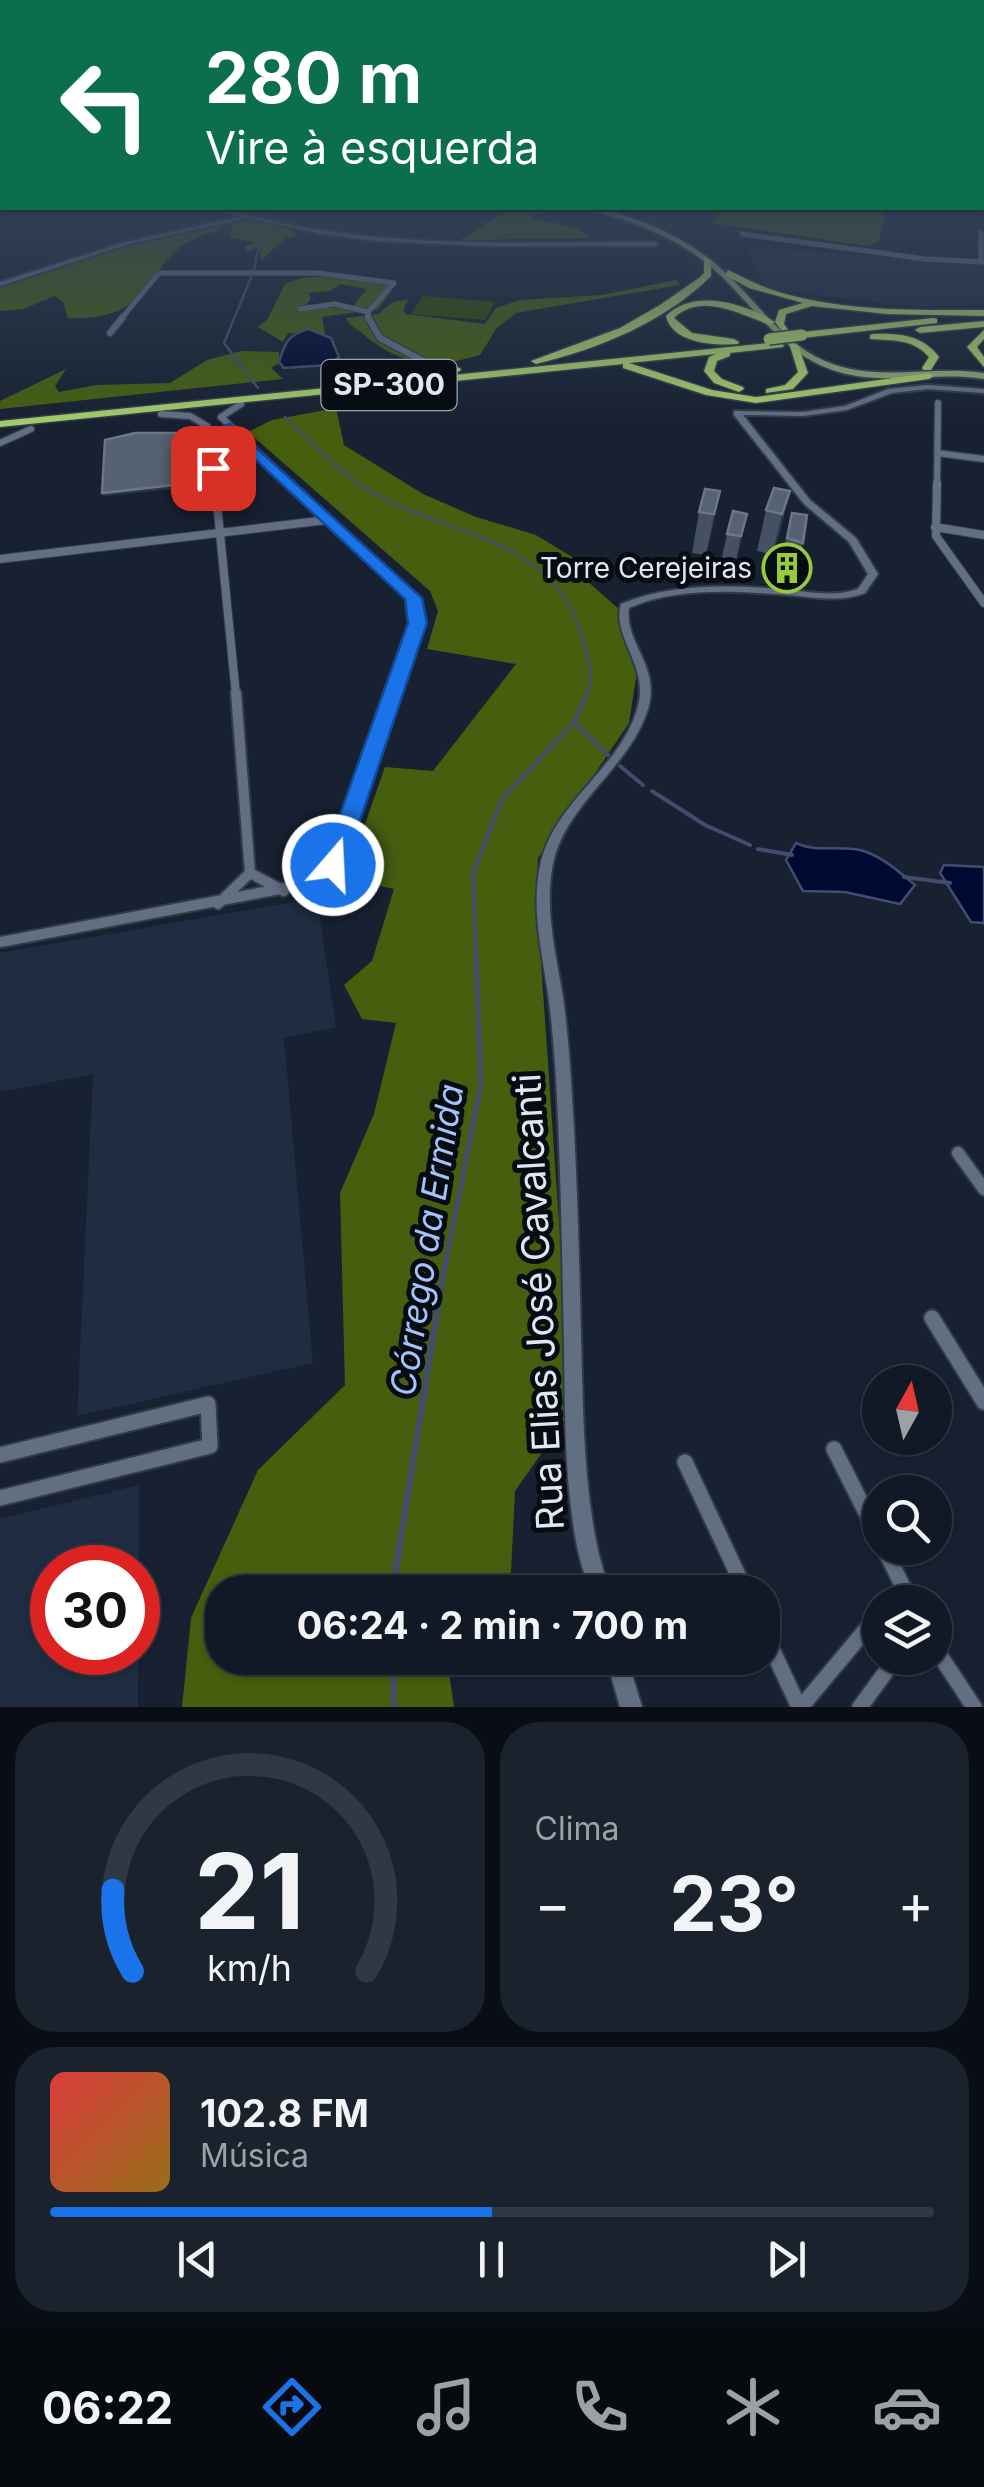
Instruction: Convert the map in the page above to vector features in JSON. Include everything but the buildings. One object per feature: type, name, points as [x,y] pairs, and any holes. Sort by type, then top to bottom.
[{"type":"highway","points":[[535,362],[582,351],[618,335],[702,280],[708,274],[707,266]]},
{"type":"highway","points":[[728,274],[748,288],[776,296],[983,322],[972,347],[984,370]]},
{"type":"highway","points":[[739,346],[692,336],[676,329],[670,318],[679,308],[702,304],[730,306],[770,322]]},
{"type":"highway","points":[[784,332],[779,324],[782,312],[805,305],[842,307],[862,316],[838,335]]},
{"type":"highway","name":"SP-300","points":[[838,335],[859,329],[955,319],[983,322]]},
{"type":"highway","name":"SP-300","points":[[0,421],[582,366],[806,338],[983,322]]},
{"type":"highway","points":[[582,366],[646,370],[710,392],[756,400],[928,372],[934,360],[930,350],[909,340],[838,335]]},
{"type":"highway","points":[[739,346],[713,359],[710,373],[738,389],[770,391],[789,387],[803,373],[793,346]]},
{"type":"highway","name":"SP-300","points":[[0,421],[456,370],[739,346]]},
{"type":"highway","points":[[420,374],[429,364],[456,370]]},
{"type":"highway","points":[[0,432],[241,404],[281,395]]},
{"type":"main road","points":[[713,266],[793,346],[846,372],[885,378],[928,372]]},
{"type":"main road","points":[[717,266],[812,356],[850,371],[892,375],[984,370]]},
{"type":"street","points":[[0,284],[57,266]]},
{"type":"street","points":[[110,333],[160,273],[317,274],[394,283],[368,312],[369,328],[429,364]]},
{"type":"street","points":[[300,309],[325,303],[368,312]]},
{"type":"street","name":"Rua Elias José Cavalcanti","points":[[595,1575],[586,1543],[577,1474],[557,1005],[544,890],[546,864],[564,826],[636,729],[646,696],[643,660],[622,622],[624,606],[658,596],[752,591],[844,598],[862,592],[872,574],[854,540],[808,502],[736,412],[803,414],[847,408],[892,391],[928,387],[984,391]]},
{"type":"street","points":[[0,942],[254,898],[317,882],[333,865],[418,623],[414,598],[230,428],[221,417],[241,404]]},
{"type":"street","points":[[938,404],[934,527],[949,556],[984,602]]},
{"type":"street","points":[[162,414],[199,420],[210,434],[227,578],[250,873]]},
{"type":"street","points":[[210,434],[230,428]]},
{"type":"street","points":[[0,443],[30,429]]},
{"type":"street","points":[[937,453],[984,459]]},
{"type":"street","points":[[0,561],[327,520]]},
{"type":"street","points":[[934,527],[984,535]]},
{"type":"street","points":[[250,873],[284,891]]},
{"type":"street","points":[[218,904],[250,873]]},
{"type":"street","points":[[958,1153],[984,1189]]},
{"type":"street","points":[[932,1318],[984,1402]]},
{"type":"street","points":[[0,1455],[208,1404],[210,1446],[0,1498]]},
{"type":"street","points":[[834,1449],[862,1504]]},
{"type":"street","points":[[684,1462],[738,1575]]},
{"type":"street","points":[[780,1665],[800,1707],[862,1634]]},
{"type":"street","points":[[952,1674],[974,1707]]},
{"type":"street","points":[[622,1675],[631,1707]]},
{"type":"street","points":[[860,1707],[884,1675]]},
{"type":"shaded area","points":[[756,266],[984,266],[984,304],[914,307],[766,289]]},
{"type":"shaded area","points":[[317,898],[336,1027],[284,1038],[313,1363],[77,1416],[93,1074],[0,1092],[0,953]]},
{"type":"shaded area","points":[[139,1485],[139,1545],[30,1545],[30,1675],[138,1675],[138,1707],[0,1707],[0,1519]]},
{"type":"green space","points":[[63,266],[162,266],[139,296],[124,308],[101,316],[68,318],[63,302],[55,296],[23,309],[0,311],[0,287]]},
{"type":"green space","points":[[349,275],[391,285],[391,292],[378,309],[322,317],[325,335],[288,333],[283,342],[258,327],[267,320],[285,284],[301,278]],"holes":[[[340,284],[367,289],[353,306],[301,310],[311,299],[308,293],[330,291]]]},
{"type":"green space","points":[[676,280],[680,285],[516,313],[496,329],[480,355],[448,362],[418,361],[389,352],[346,318],[378,314],[393,302],[409,299],[403,310],[406,314],[485,324],[496,308],[520,300],[602,295]]},
{"type":"green space","points":[[423,296],[495,302],[485,320],[411,314]]},
{"type":"green space","points":[[241,351],[279,352],[279,363],[271,368],[283,379],[0,409],[0,401],[66,369],[55,386],[59,392],[96,385],[170,383],[207,360]]},
{"type":"green space","points":[[336,408],[344,445],[423,494],[476,517],[536,535],[577,560],[586,580],[621,611],[619,624],[638,665],[629,723],[538,858],[536,890],[572,1410],[515,1491],[511,1575],[210,1575],[258,1470],[345,1385],[340,1193],[374,1114],[396,1023],[362,1019],[344,985],[372,961],[394,889],[346,878],[385,767],[433,771],[516,664],[427,649],[438,611],[430,591],[248,432],[272,420]]},
{"type":"green space","points":[[205,1587],[205,1675],[449,1675],[454,1707],[182,1707],[191,1618]]},
{"type":"water","points":[[309,329],[331,338],[339,357],[329,365],[284,368],[279,362],[286,345],[296,334]]},
{"type":"water","points":[[796,843],[868,853],[915,885],[900,904],[845,892],[803,891],[786,860]]},
{"type":"water","points":[[944,865],[984,867],[984,923],[971,922],[940,873]]},
{"type":"waterway","points":[[254,271],[255,266]]},
{"type":"waterway","points":[[252,275],[224,343],[258,388]]},
{"type":"waterway","name":"Córrego da Ermida","points":[[285,417],[365,488],[397,505],[495,543],[550,580],[570,607],[584,644],[591,676],[586,695]]},
{"type":"waterway","name":"Córrego da Ermida","points":[[476,959],[473,873],[502,799],[574,722],[587,693]]},
{"type":"waterway","points":[[575,723],[608,755]]},
{"type":"waterway","points":[[620,766],[643,785]]},
{"type":"waterway","points":[[652,791],[705,825],[750,845]]},
{"type":"waterway","points":[[758,849],[792,855]]},
{"type":"waterway","points":[[904,877],[950,883]]},
{"type":"waterway","name":"Córrego da Ermida","points":[[440,1291],[481,1084],[476,956]]},
{"type":"waterway","name":"Córrego da Ermida","points":[[395,1575],[441,1288]]},
{"type":"waterway","name":"Córrego da Ermida","points":[[393,1675],[394,1707]]},
{"type":"place","name":"Torre Cerejeiras","points":[[787,568]]},
{"type":"route","points":[[213,468],[210,434],[230,428],[414,598],[418,623],[333,865]]}]
